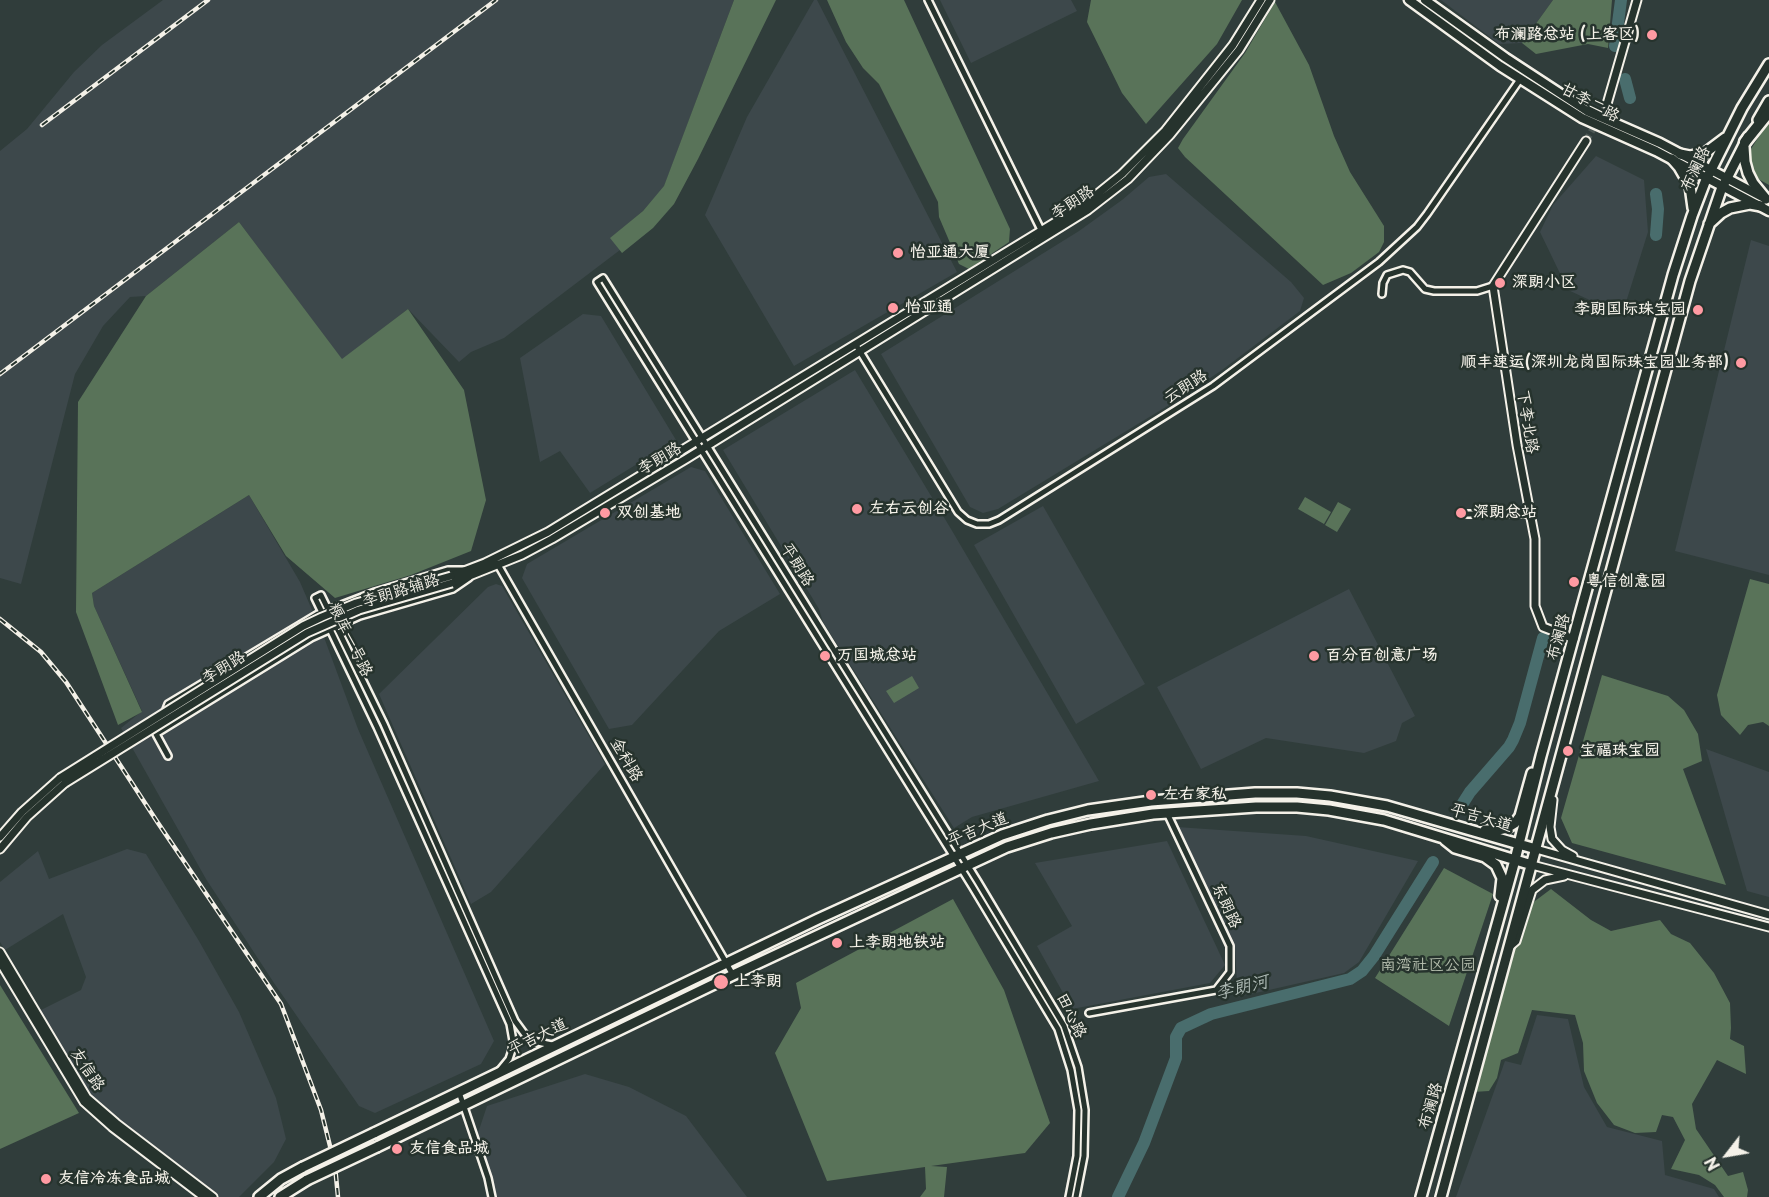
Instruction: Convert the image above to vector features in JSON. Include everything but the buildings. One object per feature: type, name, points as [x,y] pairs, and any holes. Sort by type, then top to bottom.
[{"type":"highway","points":[[1745,142],[1769,112]]},
{"type":"main road","name":"甘李二路","points":[[1409,0],[1582,118],[1676,157],[1766,204]]},
{"type":"main road","name":"甘李二路","points":[[1425,0],[1522,75]]},
{"type":"main road","name":"布澜路","points":[[1421,1197],[1520,844],[1541,756],[1673,275],[1692,216],[1709,174],[1769,64]]},
{"type":"main road","name":"布澜路","points":[[1441,1197],[1690,280],[1706,229],[1725,182],[1769,101]]},
{"type":"main road","points":[[1692,216],[1690,186],[1679,168],[1676,157],[1705,153],[1729,134]]},
{"type":"main road","points":[[1745,142],[1743,152],[1748,173],[1766,204]]},
{"type":"main road","points":[[1706,229],[1712,220],[1730,208],[1766,204]]},
{"type":"main road","points":[[1452,825],[1492,831],[1507,828],[1515,823],[1520,816],[1527,785],[1536,762],[1541,756]]},
{"type":"main road","name":"平吉大道","points":[[259,1197],[281,1179],[303,1167],[497,1073],[957,854],[1048,819],[1088,810],[1151,801],[1255,793],[1298,793],[1387,807],[1536,849]]},
{"type":"main road","name":"平吉大道","points":[[280,1197],[307,1180],[733,975],[1007,848],[1051,833],[1091,824],[1167,813],[1256,807],[1297,807],[1384,820],[1532,865]]},
{"type":"main road","points":[[1440,837],[1455,848],[1491,860],[1500,870],[1502,887],[1499,920]]},
{"type":"street","points":[[928,0],[1043,235]]},
{"type":"street","name":"李朗路","points":[[1043,235],[1129,168],[1165,131],[1233,45],[1261,0]]},
{"type":"street","name":"李朗路","points":[[0,837],[22,812],[63,780],[307,633],[358,610],[468,574],[552,539],[704,448],[858,349],[1043,235],[1088,210],[1147,161],[1170,135],[1239,50],[1270,0]]},
{"type":"street","points":[[1607,104],[1637,0]]},
{"type":"street","name":"云朗路","points":[[858,349],[958,512],[967,520],[977,524],[989,524],[999,520],[1213,386],[1379,262],[1417,227],[1427,214],[1522,75]]},
{"type":"street","points":[[1382,294],[1383,283],[1387,275],[1403,270],[1410,272],[1425,289],[1434,291],[1477,291],[1493,286],[1586,141]]},
{"type":"street","name":"平朗路","points":[[700,441],[597,282],[603,278],[700,441],[704,448],[965,867]]},
{"type":"street","name":"下李北路","points":[[1493,286],[1536,554],[1534,595],[1538,617],[1544,627],[1574,639]]},
{"type":"street","name":"李朗路","points":[[496,562],[858,349]]},
{"type":"street","points":[[1467,514],[1530,514]]},
{"type":"street","name":"金科路","points":[[496,562],[733,975]]},
{"type":"street","name":"李朗路辅路","points":[[448,570],[468,574],[461,585],[453,589],[360,616],[311,638],[156,734],[168,704],[325,611],[364,596],[448,570]]},
{"type":"street","name":"粮库一号路","points":[[325,611],[510,1024],[512,1050],[509,1059],[497,1073]]},
{"type":"street","name":"粮库一号路","points":[[333,628],[380,715],[515,1021],[526,1036],[533,1041],[556,1045]]},
{"type":"street","points":[[156,734],[168,756]]},
{"type":"street","name":"李朗路","points":[[0,849],[63,780]]},
{"type":"street","points":[[1551,788],[1552,839],[1568,854],[1600,868]]},
{"type":"street","name":"东朗路","points":[[1089,1013],[1216,990],[1230,972],[1230,946],[1167,813]]},
{"type":"street","name":"平吉大道","points":[[1536,849],[1769,915]]},
{"type":"street","name":"平吉大道","points":[[1532,865],[1769,927]]},
{"type":"street","name":"田心路","points":[[965,867],[1050,1013],[1065,1048],[1078,1110],[1077,1156],[1069,1197]]},
{"type":"street","name":"田心路","points":[[965,867],[1055,1009],[1071,1046],[1082,1090],[1085,1126],[1084,1156],[1076,1197]]},
{"type":"street","points":[[1509,947],[1516,941],[1536,886],[1545,880],[1560,876],[1586,879]]},
{"type":"street","name":"友信路","points":[[0,952],[87,1098],[213,1197]]},
{"type":"street","name":"友信路","points":[[0,962],[84,1102],[112,1127],[204,1197]]},
{"type":"street","points":[[459,1092],[489,1178],[492,1197]]},
{"type":"shaded area","points":[[163,0],[734,0],[664,187],[643,211],[611,238],[620,250],[504,338],[471,352],[459,362],[408,309],[342,360],[239,222],[146,296],[130,297],[103,326],[75,374],[21,584],[0,578],[0,151],[27,129],[74,72],[102,45]]},
{"type":"shaded area","points":[[814,0],[817,0],[957,272],[794,366],[705,215],[747,117]]},
{"type":"shaded area","points":[[940,0],[1071,0],[1077,11],[971,63]]},
{"type":"shaded area","points":[[1441,0],[1553,0],[1522,43],[1499,44]]},
{"type":"shaded area","points":[[1596,156],[1644,180],[1648,232],[1622,315],[1568,290],[1540,232],[1553,205]]},
{"type":"shaded area","points":[[1166,174],[1291,282],[1304,298],[1300,311],[1222,370],[1179,399],[998,509],[983,513],[970,507],[881,354],[1079,231],[1149,177]]},
{"type":"shaded area","name":"李朗国际珠宝园","points":[[1751,240],[1769,246],[1769,575],[1675,551]]},
{"type":"shaded area","points":[[583,314],[601,316],[676,440],[590,493],[560,451],[540,462],[520,358]]},
{"type":"shaded area","points":[[855,370],[1099,781],[972,817],[954,828],[823,622],[819,609],[723,450]]},
{"type":"shaded area","points":[[691,467],[705,471],[780,594],[719,631],[632,725],[609,729],[522,578],[527,564]]},
{"type":"shaded area","points":[[249,495],[300,582],[325,640],[358,729],[494,1041],[481,1064],[375,1113],[359,1106],[274,983],[206,879],[121,728],[142,711],[94,606],[92,593]]},
{"type":"shaded area","points":[[1043,506],[1145,684],[1076,724],[974,545]]},
{"type":"shaded area","points":[[496,584],[502,586],[605,764],[491,892],[471,904],[379,694],[488,587]]},
{"type":"shaded area","name":"百分百创意广场","points":[[1349,589],[1415,716],[1402,723],[1396,741],[1364,753],[1266,738],[1201,769],[1157,687]]},
{"type":"shaded area","points":[[1706,749],[1769,772],[1769,897],[1747,891]]},
{"type":"shaded area","points":[[1177,827],[1306,836],[1418,861],[1359,962],[1344,973],[1238,997],[1235,950]]},
{"type":"shaded area","points":[[1167,841],[1225,965],[1210,983],[1072,1009],[1037,946],[1072,926],[1035,863]]},
{"type":"shaded area","points":[[127,849],[146,854],[199,941],[239,1012],[276,1098],[286,1139],[274,1162],[239,1197],[212,1197],[87,1098],[37,1012],[81,990],[86,977],[63,914],[5,950],[0,942],[0,882],[38,851],[49,879]]},
{"type":"shaded area","points":[[1537,1015],[1568,1019],[1584,1087],[1607,1127],[1662,1141],[1665,1175],[1714,1189],[1719,1197],[1456,1197],[1505,1061],[1521,1065]]},
{"type":"shaded area","points":[[585,1074],[629,1087],[686,1116],[747,1197],[496,1197],[478,1133],[487,1106]]},
{"type":"green space","points":[[734,0],[776,0],[674,204],[653,228],[622,253],[610,238],[643,211],[664,186]]},
{"type":"green space","points":[[827,0],[904,0],[1010,229],[1009,242],[969,269],[959,264],[939,217],[938,202],[879,84],[863,68],[846,42]]},
{"type":"green space","points":[[1091,0],[1242,0],[1217,44],[1146,124],[1122,93],[1087,22]]},
{"type":"green space","points":[[1553,0],[1612,0],[1608,48],[1588,44],[1536,54],[1522,43]]},
{"type":"green space","points":[[1275,2],[1309,65],[1334,136],[1350,172],[1384,226],[1384,242],[1379,252],[1351,273],[1323,285],[1178,148],[1245,53]]},
{"type":"green space","points":[[1769,121],[1769,185],[1753,176],[1748,167],[1749,152]]},
{"type":"green space","points":[[239,222],[342,359],[408,309],[464,390],[486,500],[471,551],[411,575],[335,598],[286,556],[249,495],[92,593],[94,606],[142,712],[118,725],[76,612],[78,402],[146,296]]},
{"type":"green space","points":[[1305,497],[1331,512],[1324,524],[1298,509]]},
{"type":"green space","points":[[1338,502],[1351,509],[1337,532],[1325,525]]},
{"type":"green space","points":[[1750,579],[1769,584],[1769,726],[1763,722],[1748,725],[1740,735],[1721,715],[1717,695]]},
{"type":"green space","points":[[1602,675],[1668,696],[1684,710],[1698,734],[1702,761],[1683,769],[1726,885],[1572,843],[1561,818]]},
{"type":"green space","points":[[912,676],[919,688],[894,703],[886,691]]},
{"type":"green space","name":"南湾社区公园","points":[[1444,868],[1493,894],[1449,1026],[1375,978]]},
{"type":"green space","points":[[1551,889],[1591,920],[1611,931],[1660,920],[1671,934],[1690,943],[1714,973],[1730,1003],[1730,1039],[1744,1046],[1746,1074],[1717,1060],[1692,1104],[1696,1129],[1728,1176],[1743,1172],[1748,1190],[1747,1197],[1724,1197],[1715,1185],[1699,1175],[1671,1169],[1685,1140],[1673,1117],[1662,1115],[1656,1132],[1635,1133],[1614,1125],[1597,1103],[1584,1071],[1583,1043],[1575,1015],[1532,1010],[1518,1053],[1501,1060],[1497,1078],[1489,1091],[1473,1092],[1521,916],[1531,904]]},
{"type":"green space","points":[[953,899],[1004,990],[1050,1123],[1025,1153],[931,1166],[947,1167],[944,1197],[920,1197],[926,1189],[925,1167],[827,1181],[775,1053],[801,1008],[796,983]]},
{"type":"green space","points":[[0,985],[79,1113],[0,1149]]},
{"type":"waterway","name":"李朗河","points":[[1615,46],[1621,0]]},
{"type":"waterway","name":"李朗河","points":[[1625,79],[1630,98]]},
{"type":"waterway","name":"李朗河","points":[[1656,194],[1658,209],[1656,235]]},
{"type":"waterway","name":"李朗河","points":[[1463,803],[1513,740],[1520,723],[1543,638]]},
{"type":"waterway","name":"李朗河","points":[[1118,1197],[1144,1143],[1176,1058],[1176,1037],[1181,1028],[1211,1014],[1350,979],[1362,971],[1374,956],[1433,862]]},
{"type":"tunnel","points":[[1586,141],[1607,104]]},
{"type":"railway","points":[[42,125],[208,0]]},
{"type":"railway","points":[[0,374],[496,0]]},
{"type":"railway","points":[[0,619],[41,652],[66,682],[281,1004],[321,1110],[335,1166],[338,1197]]},
{"type":"place","name":"布澜路总站 (上客区)","points":[[1652,35]]},
{"type":"place","name":"怡亚通大厦","points":[[898,253]]},
{"type":"place","name":"深朗小区","points":[[1500,283]]},
{"type":"place","name":"怡亚通","points":[[893,308]]},
{"type":"place","name":"李朗国际珠宝园","points":[[1698,310]]},
{"type":"place","name":"顺丰速运(深圳龙岗国际珠宝园业务部)","points":[[1741,363]]},
{"type":"place","name":"左右云创谷","points":[[857,509]]},
{"type":"place","name":"双创基地","points":[[605,513]]},
{"type":"place","name":"深朗总站","points":[[1461,513]]},
{"type":"place","name":"粤信创意园","points":[[1574,582]]},
{"type":"place","name":"万国城总站","points":[[825,656]]},
{"type":"place","name":"百分百创意广场","points":[[1314,656]]},
{"type":"place","name":"宝福珠宝园","points":[[1568,751]]},
{"type":"place","name":"左右家私","points":[[1151,795]]},
{"type":"place","name":"上李朗地铁站","points":[[837,943]]},
{"type":"place","name":"上李朗","points":[[721,982]]},
{"type":"place","name":"友信食品城","points":[[397,1149]]},
{"type":"place","name":"友信冷冻食品城","points":[[46,1179]]}]
